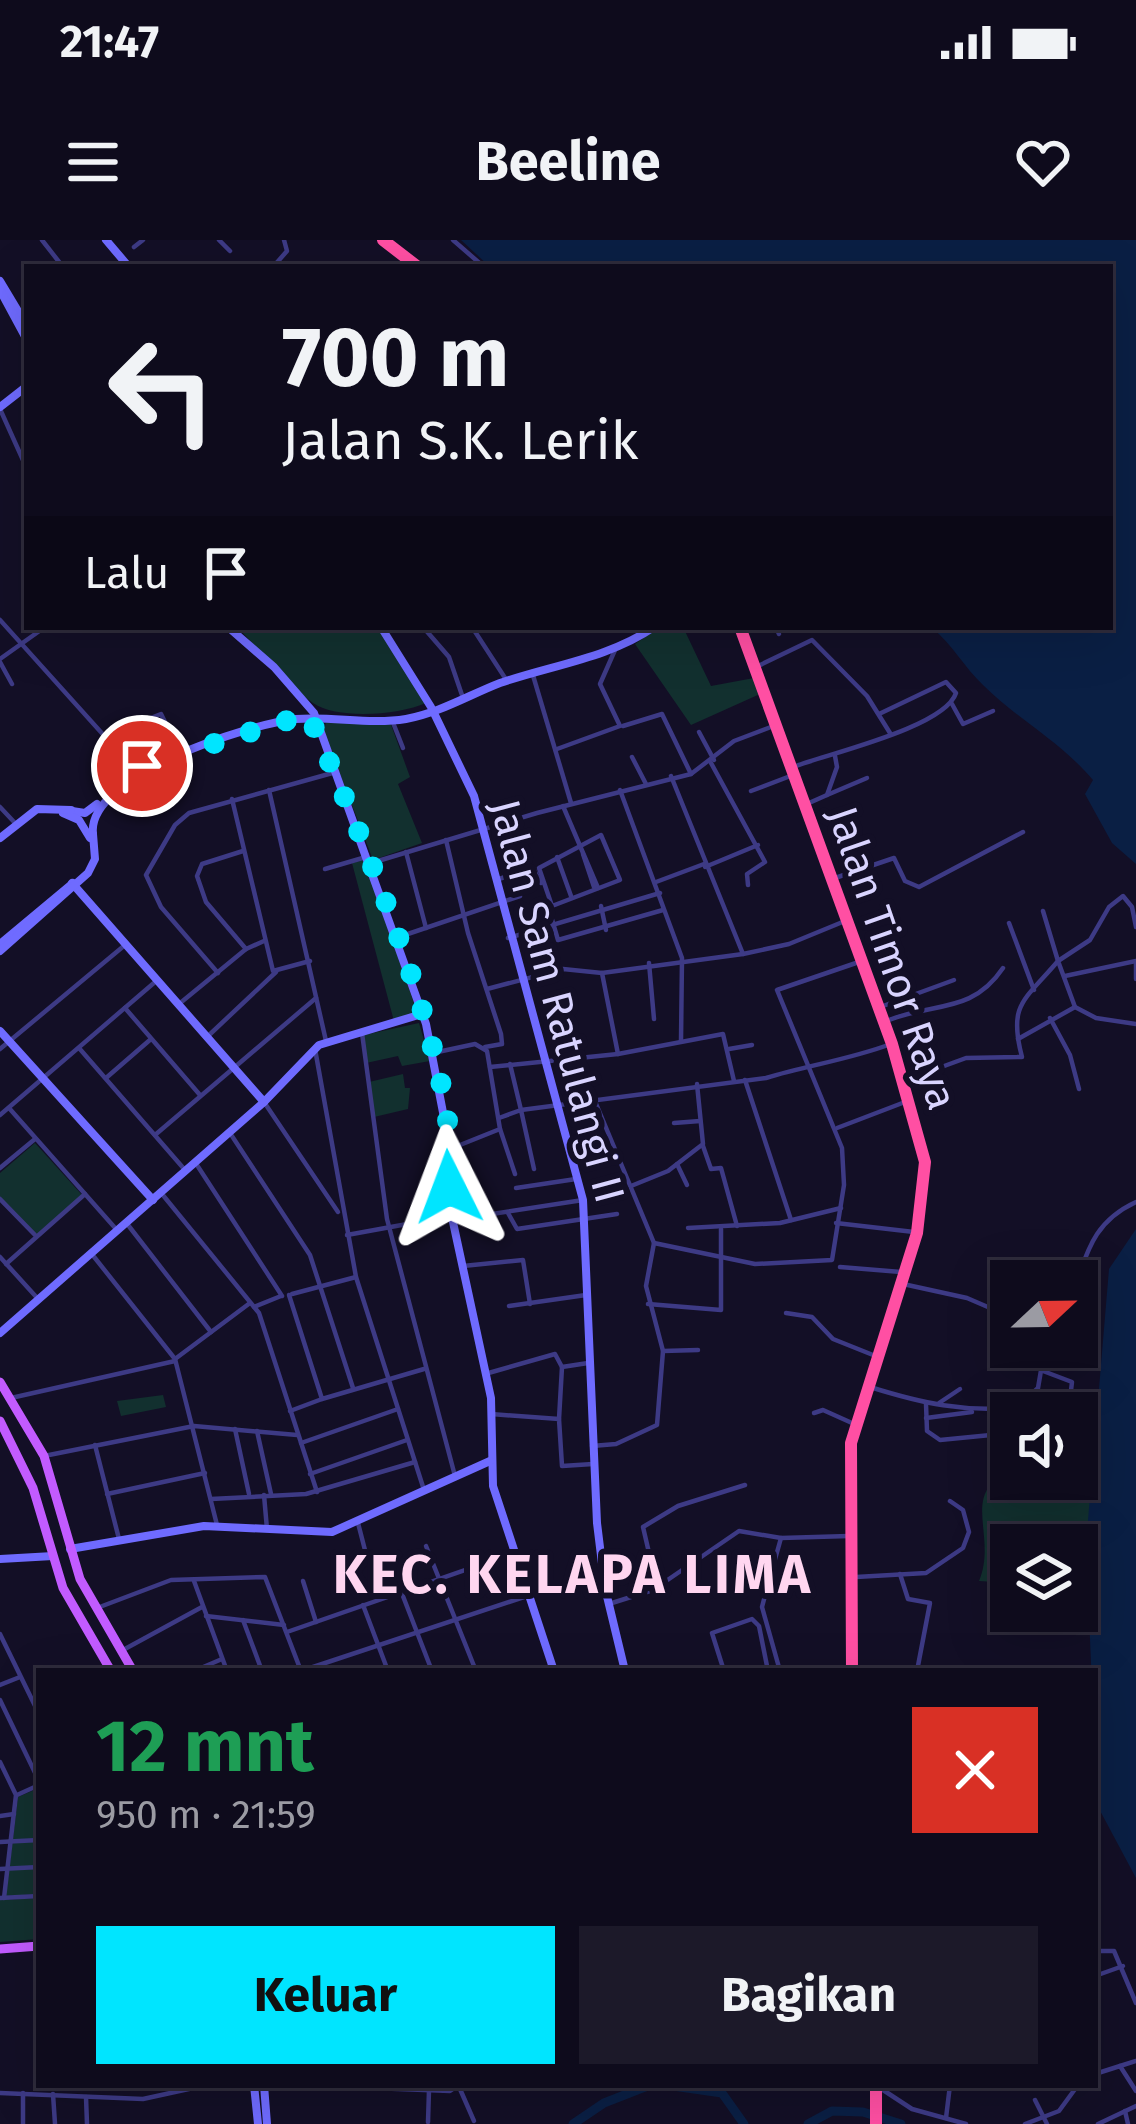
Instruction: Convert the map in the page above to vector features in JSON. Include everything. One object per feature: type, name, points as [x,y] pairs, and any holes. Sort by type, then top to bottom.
[{"type":"highway","points":[[383,240],[414,264]]},
{"type":"highway","name":"Jalan Timor Raya","points":[[741,630],[892,1044],[925,1162],[917,1233],[859,1415],[849,1463],[853,1668]]},
{"type":"highway","points":[[875,2090],[876,2124]]},
{"type":"main road","points":[[106,240],[126,264]]},
{"type":"main road","points":[[0,281],[24,321]]},
{"type":"main road","points":[[0,290],[24,334]]},
{"type":"main road","points":[[0,408],[24,388]]},
{"type":"main road","points":[[230,630],[274,667],[310,717],[336,772],[422,1014],[450,1149],[451,1218],[485,1374],[491,1414],[490,1461],[511,1554],[553,1668]]},
{"type":"main road","name":"Jalan Sam Ratulangi II","points":[[383,630],[432,709],[474,796],[508,938],[583,1199],[593,1363],[593,1464],[609,1604],[624,1668]]},
{"type":"main road","points":[[0,947],[94,865],[92,820],[121,787],[153,765],[310,717],[392,720],[615,650],[649,630]]},
{"type":"main road","points":[[0,841],[46,807],[86,813],[135,770],[180,752],[310,717],[379,717],[432,709]]},
{"type":"main road","points":[[18,825],[52,811],[82,824],[91,854],[74,885]]},
{"type":"main road","points":[[72,811],[88,822],[93,835]]},
{"type":"main road","points":[[74,885],[264,1102]]},
{"type":"main road","points":[[0,1333],[264,1102],[315,1049],[326,1041],[422,1014]]},
{"type":"main road","points":[[0,1031],[153,1200]]},
{"type":"main road","points":[[0,1382],[44,1456],[70,1549],[131,1668]]},
{"type":"main road","points":[[0,1421],[37,1501],[63,1588],[108,1668]]},
{"type":"main road","points":[[70,1549],[217,1525],[328,1532],[358,1523],[490,1461]]},
{"type":"main road","points":[[37,1501],[56,1495]]},
{"type":"main road","points":[[0,1559],[53,1556]]},
{"type":"main road","points":[[0,1949],[36,1946]]},
{"type":"main road","points":[[255,2088],[267,2124]]},
{"type":"main road","points":[[258,2124],[264,2088]]},
{"type":"street","points":[[42,240],[61,264]]},
{"type":"street","points":[[134,247],[143,240]]},
{"type":"street","points":[[219,240],[230,251]]},
{"type":"street","points":[[453,240],[481,264]]},
{"type":"street","points":[[0,408],[24,463]]},
{"type":"street","points":[[0,620],[135,770]]},
{"type":"street","points":[[11,684],[0,660],[41,630]]},
{"type":"street","points":[[426,630],[449,657],[463,696]]},
{"type":"street","points":[[474,630],[507,681]]},
{"type":"street","points":[[755,667],[812,640],[879,714],[890,733]]},
{"type":"street","points":[[615,650],[600,684],[620,726]]},
{"type":"street","points":[[532,673],[557,749],[567,804],[597,888]]},
{"type":"street","points":[[751,791],[952,704],[956,693],[946,682],[879,714]]},
{"type":"street","points":[[952,704],[963,724],[993,711]]},
{"type":"street","points":[[149,763],[135,725],[161,714],[180,752]]},
{"type":"street","points":[[557,749],[662,714],[691,774]]},
{"type":"street","points":[[392,720],[403,748]]},
{"type":"street","points":[[325,868],[406,852],[567,804],[691,774],[713,762],[734,741],[776,725]]},
{"type":"street","points":[[698,732],[765,865],[747,874],[748,885]]},
{"type":"street","points":[[827,794],[837,767],[834,754]]},
{"type":"street","points":[[632,757],[646,784]]},
{"type":"street","points":[[218,974],[160,908],[146,872],[180,819],[232,799],[336,772]]},
{"type":"street","points":[[671,776],[742,954]]},
{"type":"street","points":[[804,805],[867,778]]},
{"type":"street","points":[[268,790],[326,1041]]},
{"type":"street","points":[[620,790],[682,958],[681,1040]]},
{"type":"street","points":[[232,799],[264,941],[276,972]]},
{"type":"street","points":[[0,807],[18,825]]},
{"type":"street","points":[[831,880],[894,858],[904,881],[919,887],[1023,832]]},
{"type":"street","points":[[601,835],[620,880],[552,906],[539,868],[580,844],[601,835]]},
{"type":"street","points":[[433,1053],[502,1042],[446,840]]},
{"type":"street","points":[[656,882],[758,845]]},
{"type":"street","points":[[242,851],[209,861],[196,871],[206,902],[246,949]]},
{"type":"street","points":[[406,852],[426,928]]},
{"type":"street","points":[[556,856],[572,899]]},
{"type":"street","points":[[493,881],[534,868],[558,940],[665,910]]},
{"type":"street","points":[[508,938],[601,906],[660,893]]},
{"type":"street","points":[[396,938],[520,896]]},
{"type":"street","points":[[904,1081],[966,1058],[1019,1059],[1016,1011],[1058,961],[1090,940],[1111,905],[1123,896],[1132,899],[1136,927]]},
{"type":"street","points":[[601,906],[606,930]]},
{"type":"street","points":[[1043,911],[1075,1006],[1096,1018],[1136,1024]]},
{"type":"street","points":[[488,989],[519,977],[572,968],[602,973],[682,958],[742,954],[789,944],[846,921]]},
{"type":"street","points":[[1009,923],[1034,990]]},
{"type":"street","points":[[179,1004],[246,949],[264,941]]},
{"type":"street","points":[[0,1049],[125,945]]},
{"type":"street","points":[[207,1037],[276,972],[310,961]]},
{"type":"street","points":[[654,1243],[774,1265],[830,1262],[841,1208],[844,1157],[777,990],[862,961]]},
{"type":"street","points":[[1065,976],[1136,962],[1136,979]]},
{"type":"street","points":[[649,963],[654,1019]]},
{"type":"street","points":[[881,1015],[925,1006],[941,1011],[971,1000],[1003,968]]},
{"type":"street","points":[[602,973],[618,1054]]},
{"type":"street","points":[[0,1115],[158,980]]},
{"type":"street","points":[[881,1015],[954,980]]},
{"type":"street","points":[[155,1136],[316,998]]},
{"type":"street","points":[[1017,1040],[1075,1006]]},
{"type":"street","points":[[125,1009],[200,1096]]},
{"type":"street","points":[[1050,1018],[1070,1055],[1079,1089]]},
{"type":"street","points":[[362,1034],[389,1227],[455,1476]]},
{"type":"street","points":[[490,1067],[618,1054],[724,1034],[734,1081]]},
{"type":"street","points":[[106,1078],[151,1039]]},
{"type":"street","points":[[499,1118],[590,1098],[745,1080],[799,1065],[809,1069],[892,1044]]},
{"type":"street","points":[[729,1049],[752,1045]]},
{"type":"street","points":[[485,1047],[500,1129],[515,1174]]},
{"type":"street","points":[[80,1048],[185,1170]]},
{"type":"street","points":[[315,1049],[341,1215],[356,1277],[425,1492]]},
{"type":"street","points":[[577,1058],[654,1243],[648,1304],[663,1352],[657,1425],[622,1442],[592,1446]]},
{"type":"street","points":[[510,1064],[534,1169]]},
{"type":"street","points":[[745,1080],[791,1220]]},
{"type":"street","points":[[697,1084],[703,1144],[711,1168],[722,1168],[737,1226]]},
{"type":"street","points":[[836,1129],[910,1100]]},
{"type":"street","points":[[264,1102],[341,1215]]},
{"type":"street","points":[[9,1108],[116,1229]]},
{"type":"street","points":[[674,1123],[700,1121]]},
{"type":"street","points":[[450,1149],[500,1129]]},
{"type":"street","points":[[230,1132],[300,1236],[322,1284],[353,1388]]},
{"type":"street","points":[[0,1168],[35,1139]]},
{"type":"street","points":[[631,1186],[677,1164],[703,1144]]},
{"type":"street","points":[[195,1162],[286,1295],[322,1399]]},
{"type":"street","points":[[677,1164],[687,1185]]},
{"type":"street","points":[[516,1187],[576,1179]]},
{"type":"street","points":[[160,1191],[252,1305],[316,1492]]},
{"type":"street","points":[[448,1192],[464,1191]]},
{"type":"street","points":[[6,1264],[85,1194]]},
{"type":"street","points":[[0,1199],[34,1235]]},
{"type":"street","points":[[347,1235],[583,1199]]},
{"type":"street","points":[[1085,1260],[1095,1234],[1109,1216],[1136,1202]]},
{"type":"street","points":[[688,1228],[791,1220],[841,1208]]},
{"type":"street","points":[[508,1213],[515,1228],[617,1214]]},
{"type":"street","points":[[124,1221],[211,1332]]},
{"type":"street","points":[[836,1223],[917,1233]]},
{"type":"street","points":[[648,1304],[721,1310],[721,1229]]},
{"type":"street","points":[[89,1252],[175,1360],[217,1525]]},
{"type":"street","points":[[0,1257],[39,1300]]},
{"type":"street","points":[[463,1266],[523,1260],[530,1304]]},
{"type":"street","points":[[840,1267],[905,1279],[990,1308]]},
{"type":"street","points":[[10,1399],[175,1360],[252,1305],[356,1277]]},
{"type":"street","points":[[509,1306],[588,1295]]},
{"type":"street","points":[[786,1313],[812,1317],[833,1339],[878,1358]]},
{"type":"street","points":[[663,1352],[698,1350]]},
{"type":"street","points":[[485,1374],[555,1354],[562,1367],[559,1430],[563,1467],[593,1464]]},
{"type":"street","points":[[562,1367],[593,1363]]},
{"type":"street","points":[[1035,1392],[1043,1368]]},
{"type":"street","points":[[290,1411],[424,1369]]},
{"type":"street","points":[[1043,1371],[1072,1382],[1071,1392]]},
{"type":"street","points":[[868,1387],[930,1405],[990,1412]]},
{"type":"street","points":[[960,1389],[930,1405],[929,1435],[940,1440],[990,1435]]},
{"type":"street","points":[[44,1456],[194,1426],[299,1439],[398,1409]]},
{"type":"street","points":[[926,1418],[978,1411]]},
{"type":"street","points":[[814,1413],[859,1415]]},
{"type":"street","points":[[491,1414],[559,1419]]},
{"type":"street","points":[[235,1429],[249,1495]]},
{"type":"street","points":[[257,1431],[268,1494],[267,1528]]},
{"type":"street","points":[[310,1474],[407,1439]]},
{"type":"street","points":[[95,1445],[119,1539]]},
{"type":"street","points":[[211,1499],[316,1492],[415,1462]]},
{"type":"street","points":[[107,1494],[205,1473]]},
{"type":"street","points":[[658,1587],[643,1527],[678,1506],[745,1485]]},
{"type":"street","points":[[850,1578],[930,1572],[964,1547],[969,1532],[964,1512],[950,1501]]},
{"type":"street","points":[[358,1523],[366,1554]]},
{"type":"street","points":[[609,1604],[658,1587],[736,1532],[781,1538],[849,1536]]},
{"type":"street","points":[[779,1668],[762,1607],[781,1538]]},
{"type":"street","points":[[426,1546],[475,1668]]},
{"type":"street","points":[[206,1616],[286,1628],[316,1622],[511,1554]]},
{"type":"street","points":[[900,1572],[908,1599],[930,1603],[917,1668]]},
{"type":"street","points":[[97,1608],[157,1583],[268,1578],[300,1668]]},
{"type":"street","points":[[194,1581],[226,1668]]},
{"type":"street","points":[[303,1581],[316,1622]]},
{"type":"street","points":[[767,1588],[783,1588]]},
{"type":"street","points":[[401,1591],[431,1668]]},
{"type":"street","points":[[310,1668],[527,1597]]},
{"type":"street","points":[[363,1605],[387,1668]]},
{"type":"street","points":[[122,1651],[202,1607]]},
{"type":"street","points":[[723,1668],[712,1633],[750,1619],[759,1627],[768,1668]]},
{"type":"street","points":[[243,1620],[261,1668]]},
{"type":"street","points":[[0,1634],[36,1707]]},
{"type":"street","points":[[342,1658],[345,1668]]},
{"type":"street","points":[[201,1668],[222,1659]]},
{"type":"street","points":[[0,1685],[20,1677]]},
{"type":"street","points":[[0,1700],[4,1717],[36,1776]]},
{"type":"street","points":[[28,1758],[36,1755]]},
{"type":"street","points":[[0,1762],[16,1795],[2,1898],[36,1896]]},
{"type":"street","points":[[16,1795],[36,1785]]},
{"type":"street","points":[[0,1787],[12,1786]]},
{"type":"street","points":[[0,1816],[14,1814]]},
{"type":"street","points":[[0,1842],[36,1840]]},
{"type":"street","points":[[3,1869],[36,1868]]},
{"type":"street","points":[[1098,1951],[1113,1949],[1136,2003]]},
{"type":"street","points":[[1098,1975],[1123,1966]]},
{"type":"street","points":[[1098,2073],[1136,2061]]},
{"type":"street","points":[[1120,2066],[1136,2091]]},
{"type":"street","points":[[0,2093],[143,2099],[193,2088]]},
{"type":"street","points":[[375,2088],[449,2088]]},
{"type":"street","points":[[459,2088],[474,2121]]},
{"type":"street","points":[[946,2118],[950,2088]]},
{"type":"street","points":[[1025,2124],[1044,2121],[1059,2111],[1076,2088]]},
{"type":"street","points":[[428,2122],[429,2090]]},
{"type":"street","points":[[875,2090],[912,2109],[967,2124]]},
{"type":"street","points":[[23,2093],[23,2124]]},
{"type":"street","points":[[53,2094],[55,2124]]},
{"type":"street","points":[[86,2097],[87,2124]]},
{"type":"street","points":[[1035,2100],[1044,2121]]},
{"type":"street","points":[[1098,2124],[1136,2106]]},
{"type":"street","points":[[1125,2111],[1128,2124]]},
{"type":"green space","points":[[240,630],[381,630],[426,703],[369,714],[337,712],[313,703]]},
{"type":"green space","points":[[656,630],[684,630],[711,686],[754,678],[760,694],[691,725],[635,644]]},
{"type":"green space","points":[[326,721],[390,722],[410,777],[398,784],[422,843],[373,860],[324,732]]},
{"type":"green space","points":[[365,860],[417,1012],[394,1021],[352,863]]},
{"type":"green space","points":[[419,1023],[430,1061],[402,1066],[398,1056],[366,1063],[364,1035]]},
{"type":"green space","points":[[403,1074],[405,1088],[410,1088],[408,1109],[374,1117],[369,1082]]},
{"type":"green space","points":[[35,1143],[82,1195],[36,1236],[0,1198],[0,1173]]},
{"type":"green space","points":[[163,1395],[166,1407],[121,1416],[117,1401]]},
{"type":"green space","points":[[990,1486],[990,1500],[1098,1500],[1098,1496],[1113,1505],[1098,1547],[1098,1524],[990,1524],[990,1582],[979,1581],[984,1564]]},
{"type":"green space","points":[[36,1789],[36,1894],[6,1896],[18,1797]]},
{"type":"green space","points":[[36,1898],[36,1939],[0,1942],[0,1900]]},
{"type":"water","points":[[461,240],[1136,240],[1136,864],[1112,843],[1085,794],[1093,780],[983,685],[934,630],[1113,630],[1113,264],[487,264]]},
{"type":"water","points":[[1136,1229],[1136,1878],[1098,1807],[1098,1668],[1091,1668],[1090,1632],[1098,1632],[1098,1524],[1088,1524],[1090,1500],[1098,1500],[1098,1401],[1109,1269]]},
{"type":"waterway","points":[[573,2124],[604,2103],[642,2088]]},
{"type":"waterway","points":[[687,2088],[722,2093],[744,2124]]},
{"type":"waterway","points":[[808,2124],[832,2111],[863,2112],[901,2124]]},
{"type":"district","name":"KEC. KELAPA LIMA","points":[[573,1575]]},
{"type":"route","points":[[142,766],[218,738],[308,714],[355,818],[426,1024],[450,1149],[449,1187]]}]
